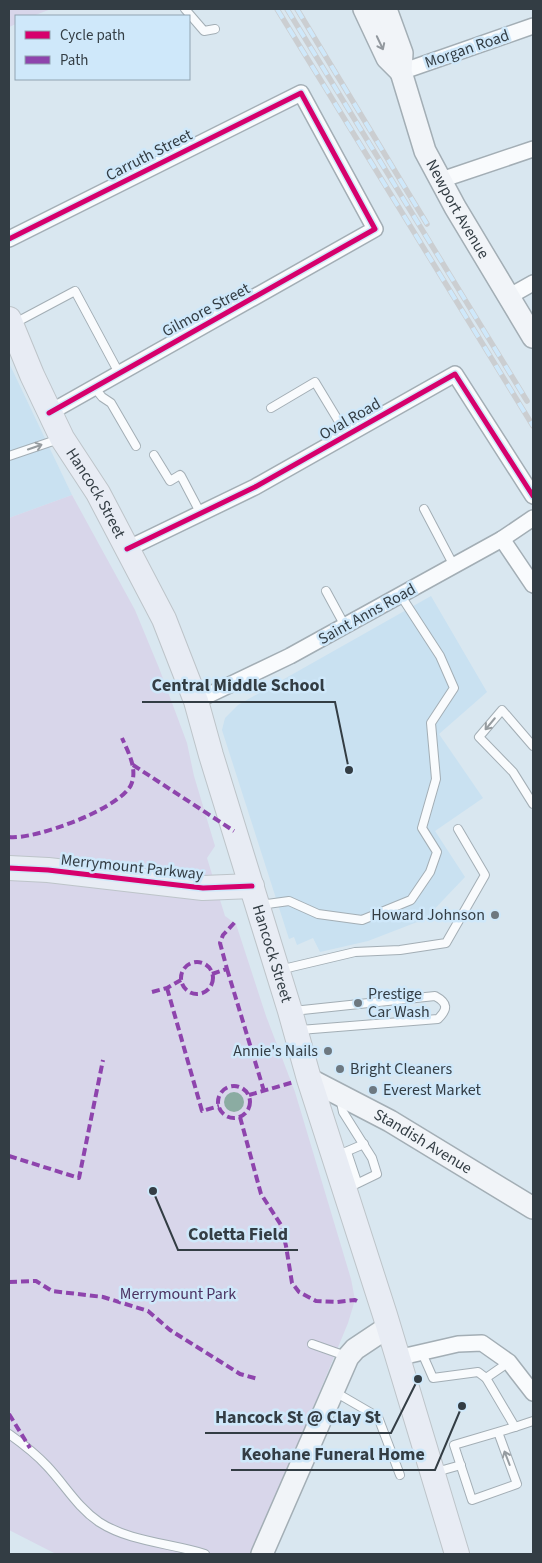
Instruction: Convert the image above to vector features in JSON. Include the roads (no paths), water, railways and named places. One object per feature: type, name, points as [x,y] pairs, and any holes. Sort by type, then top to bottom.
[{"type":"main road","name":"Hancock Street","points":[[10,322],[62,438],[98,493],[164,619],[196,702],[309,1079],[351,1186],[388,1327],[457,1554]]},
{"type":"main road","name":"Merrymount Parkway","points":[[9,868],[48,870],[254,896]]},
{"type":"street","name":"Newport Avenue","points":[[364,9],[387,58],[401,72]]},
{"type":"street","name":"Newport Avenue","points":[[386,9],[402,53],[401,72],[426,151],[455,207],[533,336]]},
{"type":"street","name":"Morgan Road","points":[[401,72],[533,26]]},
{"type":"street","name":"Carruth Street","points":[[9,239],[301,93],[375,229]]},
{"type":"street","points":[[441,180],[533,149]]},
{"type":"street","name":"Gilmore Street","points":[[50,413],[375,229]]},
{"type":"street","points":[[510,296],[533,283]]},
{"type":"street","name":"Oval Road","points":[[127,549],[256,487],[454,374],[533,496]]},
{"type":"street","name":"Saint Anns Road","points":[[196,702],[290,656],[401,596],[533,518]]},
{"type":"street","points":[[502,538],[533,585]]},
{"type":"street","name":"Standish Avenue","points":[[309,1079],[390,1121],[533,1208]]},
{"type":"street","points":[[262,1554],[348,1357],[355,1349],[388,1327]]},
{"type":"street","points":[[397,1358],[458,1344],[482,1343],[509,1362],[533,1393]]},
{"type":"lane","points":[[185,9],[204,31],[215,29]]},
{"type":"lane","points":[[10,322],[75,291],[119,373]]},
{"type":"lane","points":[[271,408],[315,382],[347,435]]},
{"type":"lane","points":[[94,387],[102,398],[111,403],[136,446]]},
{"type":"lane","points":[[9,456],[62,438]]},
{"type":"lane","points":[[154,455],[170,481],[181,476],[201,514]]},
{"type":"lane","points":[[424,509],[454,566]]},
{"type":"lane","points":[[326,591],[345,626]]},
{"type":"lane","points":[[254,896],[289,901],[318,914],[362,920],[411,900],[430,872],[437,852],[422,828],[436,779],[432,723],[454,688],[440,656],[401,596]]},
{"type":"lane","points":[[533,746],[502,710],[479,737],[513,772],[533,804]]},
{"type":"lane","points":[[277,970],[354,952],[400,950],[446,943],[485,874],[458,829]]},
{"type":"lane","points":[[435,996],[443,1000],[446,1006],[444,1013],[438,1019],[293,1021],[435,996]]},
{"type":"lane","points":[[339,1094],[343,1112],[372,1158],[377,1174],[351,1186]]},
{"type":"lane","points":[[340,1154],[364,1144]]},
{"type":"lane","points":[[312,1344],[348,1357]]},
{"type":"lane","points":[[422,1353],[433,1378],[478,1372],[486,1378],[515,1428]]},
{"type":"lane","points":[[486,1378],[509,1362]]},
{"type":"lane","points":[[333,1391],[378,1417],[400,1475]]},
{"type":"lane","points":[[498,1432],[517,1484],[472,1500],[454,1445],[533,1421]]},
{"type":"lane","points":[[9,1434],[30,1448],[49,1467],[80,1507],[98,1521],[113,1530],[132,1537],[186,1548],[205,1554]]},
{"type":"lane","points":[[432,1472],[461,1465]]},
{"type":"railway","points":[[277,9],[533,426]]},
{"type":"railway","points":[[287,9],[527,401]]},
{"type":"railway","points":[[297,9],[427,224]]},
{"type":"place","name":"Central Middle School","points":[[349,770]]},
{"type":"place","name":"Howard Johnson","points":[[495,915]]},
{"type":"place","name":"Prestige Car Wash","points":[[358,1003]]},
{"type":"place","name":"Annie's Nails","points":[[328,1051]]},
{"type":"place","name":"Bright Cleaners","points":[[340,1069]]},
{"type":"place","name":"Everest Market","points":[[373,1090]]},
{"type":"place","name":"Coletta Field","points":[[153,1191]]},
{"type":"place","name":"Hancock St @ Clay St","points":[[418,1379]]},
{"type":"place","name":"Keohane Funeral Home","points":[[462,1406]]},
{"type":"park label","name":"Merrymount Park","points":[[178,1294]]}]
